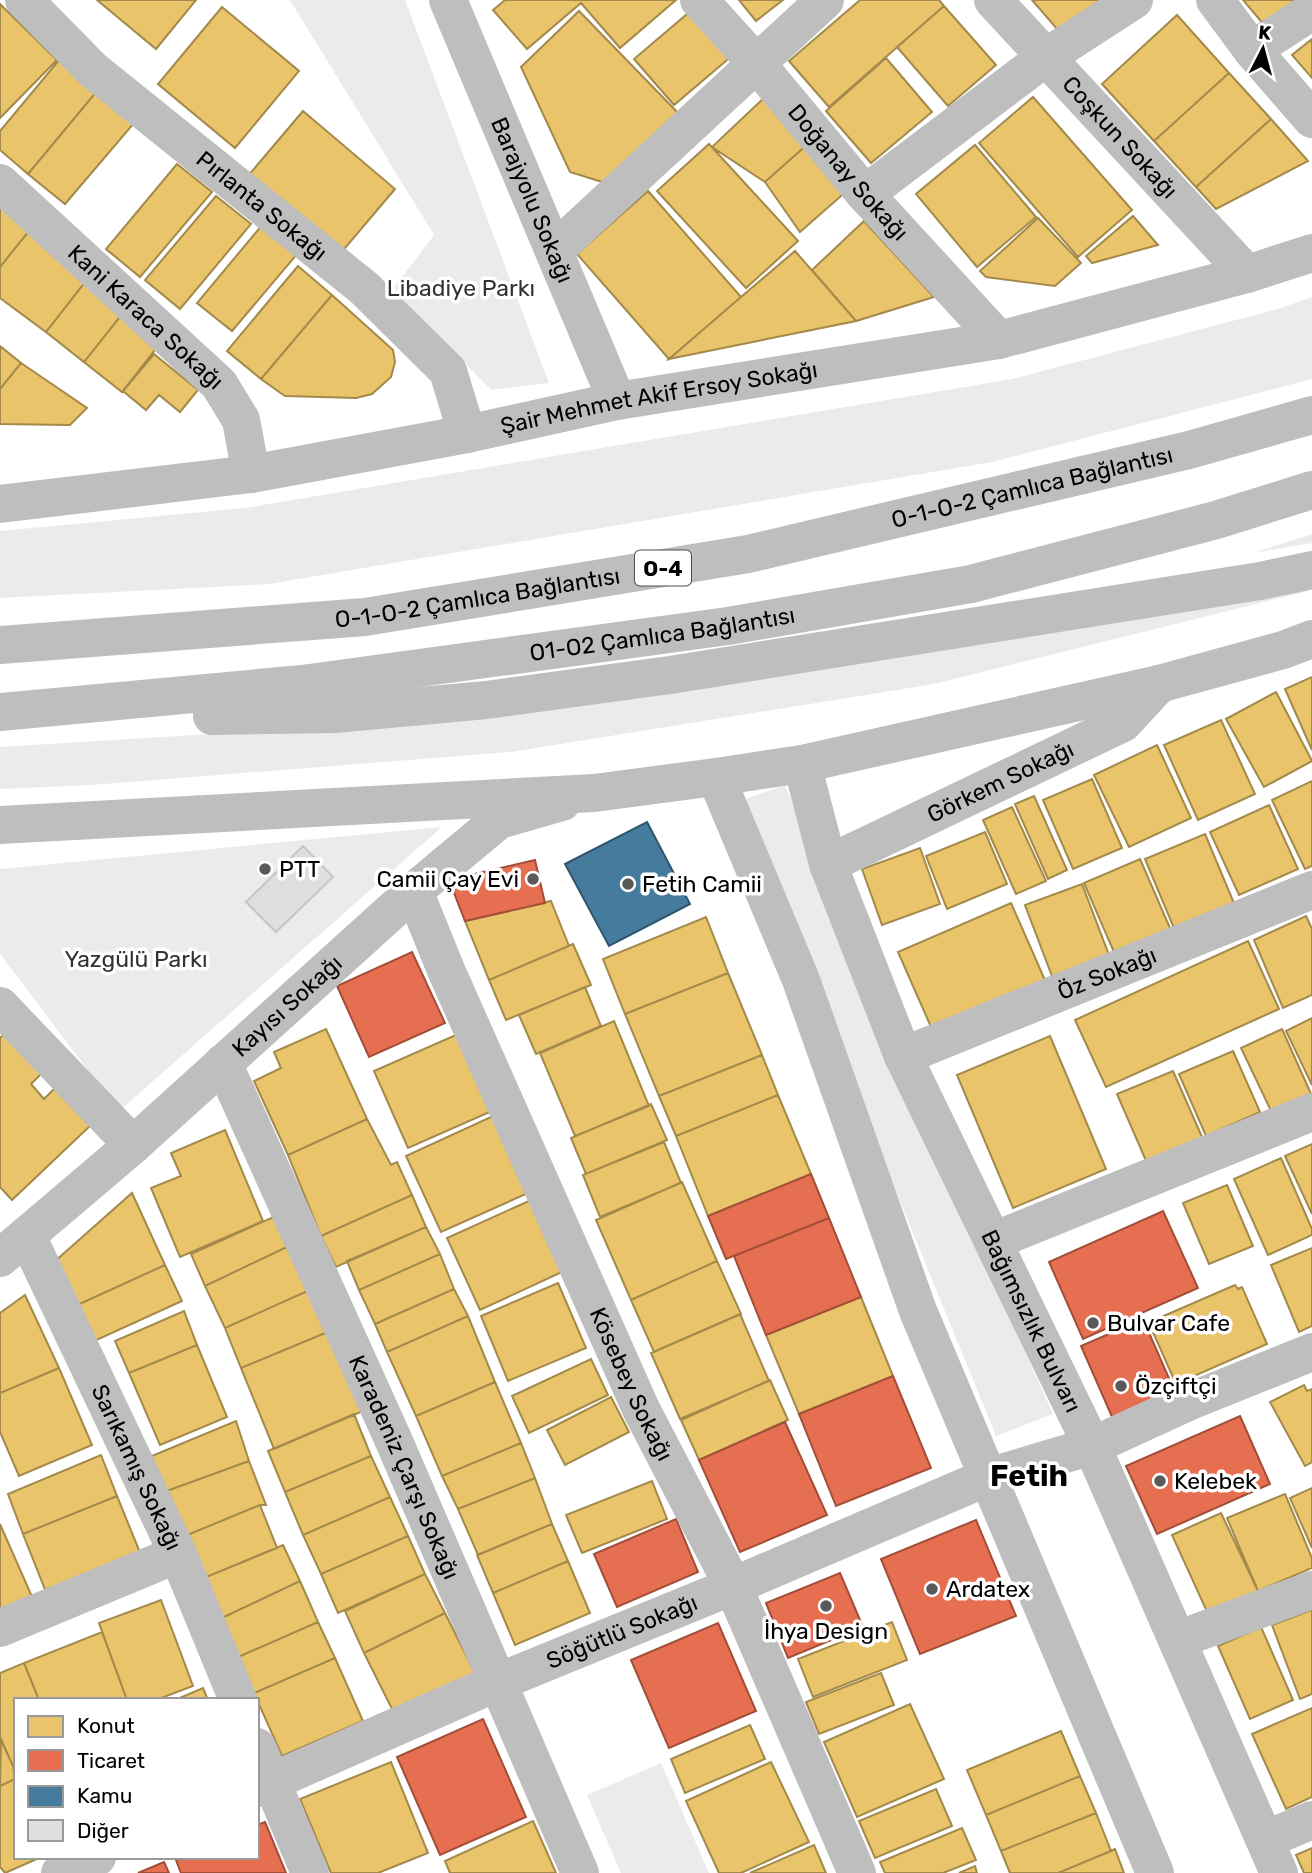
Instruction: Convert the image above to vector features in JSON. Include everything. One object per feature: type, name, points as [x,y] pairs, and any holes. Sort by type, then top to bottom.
[{"type":"main road","name":"Pırlanta Sokağı","points":[[24,0],[93,70],[363,288],[447,371],[467,434]]},
{"type":"main road","name":"Barajyolu Sokağı","points":[[448,0],[617,401]]},
{"type":"main road","name":"Doğanay Sokağı","points":[[699,0],[757,64],[865,194],[999,340]]},
{"type":"main road","points":[[555,250],[825,0]]},
{"type":"main road","name":"Coşkun Sokağı","points":[[993,0],[1247,274]]},
{"type":"main road","points":[[865,194],[1046,57],[1134,0]]},
{"type":"main road","points":[[1215,0],[1252,50],[1312,119]]},
{"type":"main road","points":[[1252,50],[1312,11]]},
{"type":"main road","name":"Kani Karaca Sokağı","points":[[0,183],[219,384],[241,420],[251,474]]},
{"type":"main road","name":"Şair Mehmet Akif Ersoy Sokağı","points":[[0,504],[251,474],[467,434],[617,401],[999,340],[1247,274],[1312,253]]},
{"type":"main road","name":"O-1-O-2 Çamlıca Bağlantısı","points":[[0,645],[365,617],[748,554],[1189,450],[1312,415]]},
{"type":"main road","name":"O1-O2 Çamlıca Bağlantısı","points":[[0,712],[302,684],[796,614],[971,584],[1216,520],[1312,490]]},
{"type":"main road","points":[[0,719],[334,714],[486,700],[670,675],[1260,582],[1312,570]]},
{"type":"main road","points":[[0,825],[594,793],[716,777],[802,764],[1159,684],[1283,650],[1312,639]]},
{"type":"main road","name":"Görkem Sokağı","points":[[828,864],[1123,723],[1159,684]]},
{"type":"main road","name":"Bağımsızlık Bulvarı","points":[[802,764],[828,864],[903,1056],[1092,1446],[1272,1857]]},
{"type":"main road","points":[[716,777],[801,980],[918,1311],[1155,1873]]},
{"type":"main road","name":"Kayısı Sokağı","points":[[14,1247],[133,1145],[414,891],[499,820],[594,793]]},
{"type":"main road","name":"Öz Sokağı","points":[[903,1056],[1312,890]]},
{"type":"main road","name":"Kösebey Sokağı","points":[[414,891],[446,970],[642,1409],[733,1586],[857,1873]]},
{"type":"main road","points":[[0,1006],[133,1145]]},
{"type":"main road","name":"Karadeniz Çarşı Sokağı","points":[[222,1063],[393,1438],[580,1873]]},
{"type":"main road","points":[[993,1241],[1312,1112]]},
{"type":"main road","name":"Sarıkamış Sokağı","points":[[14,1247],[178,1554],[237,1698]]},
{"type":"main road","name":"Söğütlü Sokağı","points":[[264,1785],[498,1682],[733,1586],[988,1477],[1092,1446],[1188,1402],[1312,1352]]},
{"type":"main road","points":[[0,1628],[178,1554]]},
{"type":"main road","points":[[1177,1640],[1312,1590]]},
{"type":"main road","points":[[259,1758],[264,1785],[310,1873]]},
{"type":"main road","points":[[1272,1857],[1312,1820]]},
{"type":"main road","points":[[60,1873],[92,1859]]},
{"type":"green space","name":"Libadiye Parkı","points":[[290,0],[405,0],[549,383],[491,390],[393,289],[434,235]]},
{"type":"green space","points":[[1312,297],[1312,379],[992,462],[269,584],[0,598],[0,531],[245,508],[1012,379],[1281,308]]},
{"type":"green space","points":[[1312,534],[1312,543],[1253,553]]},
{"type":"green space","points":[[1312,590],[934,684],[511,752],[91,785],[0,789],[0,747],[325,727]]},
{"type":"green space","points":[[785,785],[892,1057],[1053,1414],[996,1436],[737,802]]},
{"type":"green space","name":"Yazgülü Parkı","points":[[442,827],[119,1111],[0,954],[0,869]]},
{"type":"green space","points":[[661,1763],[709,1873],[621,1873],[587,1795]]},
{"type":"building: Konut","points":[[97,0],[196,0],[156,49]]},
{"type":"building: Konut","points":[[505,0],[676,0],[620,48],[581,3],[527,49],[493,10]]},
{"type":"building: Konut","points":[[739,0],[783,0],[756,21]]},
{"type":"building: Konut","points":[[860,0],[939,0],[944,6],[829,107],[789,61]]},
{"type":"building: Konut","points":[[1032,0],[1106,0],[1064,37]]},
{"type":"building: Konut","points":[[1243,0],[1299,0],[1266,27]]},
{"type":"building: Konut","points":[[0,4],[57,60],[0,118]]},
{"type":"building: Konut","points":[[944,6],[996,65],[948,106],[897,47]]},
{"type":"building: Konut","points":[[222,7],[299,71],[235,148],[158,84]]},
{"type":"building: Konut","points":[[693,9],[733,55],[674,105],[634,59]]},
{"type":"building: Konut","points":[[579,11],[684,119],[615,186],[570,172],[521,67]]},
{"type":"building: Konut","points":[[1177,15],[1229,73],[1154,141],[1102,84]]},
{"type":"building: Konut","points":[[1312,39],[1312,78],[1292,55]]},
{"type":"building: Konut","points":[[886,58],[932,112],[871,163],[826,111]]},
{"type":"building: Konut","points":[[60,59],[97,91],[28,174],[0,150],[0,131]]},
{"type":"building: Konut","points":[[1229,73],[1271,119],[1196,187],[1154,141]]},
{"type":"building: Konut","points":[[97,91],[135,122],[65,204],[28,174]]},
{"type":"building: Konut","points":[[767,95],[809,143],[765,182],[712,147]]},
{"type":"building: Konut","points":[[1033,97],[1132,210],[1078,257],[979,143]]},
{"type":"building: Konut","points":[[303,111],[395,189],[334,261],[242,183]]},
{"type":"building: Konut","points":[[1271,119],[1308,161],[1216,209],[1196,187]]},
{"type":"building: Konut","points":[[809,143],[849,189],[800,232],[765,182]]},
{"type":"building: Konut","points":[[709,144],[798,241],[746,288],[657,191]]},
{"type":"building: Konut","points":[[975,145],[1036,217],[977,267],[916,194]]},
{"type":"building: Konut","points":[[177,164],[212,192],[140,277],[106,249]]},
{"type":"building: Konut","points":[[648,191],[741,297],[669,359],[577,254]]},
{"type":"building: Konut","points":[[216,196],[251,224],[180,309],[145,280]]},
{"type":"building: Konut","points":[[0,200],[33,226],[0,267]]},
{"type":"building: Konut","points":[[1133,216],[1158,245],[1092,263],[1086,256]]},
{"type":"building: Konut","points":[[268,218],[303,247],[232,331],[197,303]]},
{"type":"building: Konut","points":[[1038,218],[1081,263],[1055,286],[986,277],[980,271]]},
{"type":"building: Konut","points":[[864,221],[934,297],[856,321],[812,270]]},
{"type":"building: Konut","points":[[33,226],[89,277],[46,332],[0,298],[0,267]]},
{"type":"building: Konut","points":[[795,251],[856,321],[669,359],[741,297]]},
{"type":"building: Konut","points":[[298,266],[332,295],[261,379],[227,351]]},
{"type":"building: Konut","points":[[89,277],[127,308],[84,362],[46,332]]},
{"type":"building: Konut","points":[[332,295],[393,350],[395,362],[391,377],[372,394],[356,398],[285,396],[261,379]]},
{"type":"building: Konut","points":[[127,308],[165,337],[122,392],[84,362]]},
{"type":"building: Konut","points":[[0,346],[21,363],[0,389]]},
{"type":"building: Konut","points":[[154,354],[198,390],[180,412],[159,395],[146,410],[123,391]]},
{"type":"building: Konut","points":[[21,363],[87,408],[70,425],[0,424],[0,389]]},
{"type":"building: Konut","points":[[1312,677],[1312,750],[1285,689]]},
{"type":"building: Konut","points":[[1276,692],[1312,761],[1264,787],[1226,719]]},
{"type":"building: Konut","points":[[1221,720],[1255,794],[1198,820],[1164,745]]},
{"type":"building: Konut","points":[[1157,745],[1191,818],[1129,847],[1094,775]]},
{"type":"building: Konut","points":[[1092,779],[1122,848],[1073,869],[1043,800]]},
{"type":"building: Konut","points":[[1312,781],[1312,866],[1305,869],[1272,800]]},
{"type":"building: Konut","points":[[1034,796],[1067,870],[1048,879],[1015,804]]},
{"type":"building: Konut","points":[[1269,805],[1298,869],[1239,895],[1210,832]]},
{"type":"building: Konut","points":[[1012,807],[1046,881],[1016,894],[983,820]]},
{"type":"building: Konut","points":[[985,832],[1007,884],[947,909],[926,856]]},
{"type":"building: Konut","points":[[1205,834],[1236,908],[1176,933],[1145,859]]},
{"type":"building: Konut","points":[[920,848],[940,904],[882,925],[862,869]]},
{"type":"building: Konut","points":[[1140,859],[1173,935],[1117,959],[1084,883]]},
{"type":"building: Konut","points":[[1082,884],[1112,963],[1055,984],[1025,905]]},
{"type":"building: Konut","points":[[551,901],[569,946],[489,980],[465,921]]},
{"type":"building: Konut","points":[[1011,903],[1048,987],[935,1036],[898,952]]},
{"type":"building: Konut","points":[[1306,916],[1312,929],[1312,995],[1283,1008],[1254,940]]},
{"type":"building: Konut","points":[[706,917],[728,973],[625,1014],[603,959]]},
{"type":"building: Konut","points":[[1248,941],[1279,1009],[1106,1087],[1075,1020]]},
{"type":"building: Konut","points":[[573,944],[591,985],[506,1020],[489,980]]},
{"type":"building: Konut","points":[[728,973],[762,1055],[659,1096],[625,1014]]},
{"type":"building: Konut","points":[[585,987],[601,1026],[536,1054],[519,1015]]},
{"type":"building: Konut","points":[[1312,1018],[1312,1085],[1286,1031]]},
{"type":"building: Konut","points":[[614,1021],[649,1106],[575,1136],[540,1053]]},
{"type":"building: Konut","points":[[326,1029],[367,1119],[288,1155],[254,1081],[281,1068],[274,1052]]},
{"type":"building: Konut","points":[[1282,1029],[1312,1096],[1273,1115],[1241,1048]]},
{"type":"building: Konut","points":[[6,1032],[43,1072],[31,1084],[44,1099],[55,1088],[91,1125],[12,1200],[0,1187],[0,1038]]},
{"type":"building: Konut","points":[[458,1034],[492,1111],[408,1148],[374,1071]]},
{"type":"building: Konut","points":[[1050,1036],[1106,1169],[1013,1208],[957,1075]]},
{"type":"building: Konut","points":[[1233,1051],[1260,1112],[1206,1136],[1179,1074]]},
{"type":"building: Konut","points":[[762,1055],[778,1095],[676,1136],[659,1096]]},
{"type":"building: Konut","points":[[1173,1071],[1206,1146],[1150,1170],[1117,1094]]},
{"type":"building: Konut","points":[[778,1095],[811,1174],[708,1216],[676,1136]]},
{"type":"building: Konut","points":[[651,1104],[667,1140],[586,1174],[571,1138]]},
{"type":"building: Konut","points":[[493,1116],[528,1193],[441,1232],[406,1156]]},
{"type":"building: Konut","points":[[367,1119],[391,1165],[397,1162],[412,1195],[321,1236],[288,1155]]},
{"type":"building: Konut","points":[[225,1130],[263,1221],[180,1257],[151,1188],[181,1176],[171,1153]]},
{"type":"building: Konut","points":[[664,1142],[681,1183],[600,1217],[583,1175]]},
{"type":"building: Konut","points":[[1312,1144],[1312,1214],[1285,1156]]},
{"type":"building: Konut","points":[[1281,1158],[1312,1229],[1312,1235],[1268,1255],[1234,1179]]},
{"type":"building: Konut","points":[[682,1182],[717,1261],[631,1300],[596,1220]]},
{"type":"building: Konut","points":[[1227,1185],[1253,1246],[1209,1264],[1183,1203]]},
{"type":"building: Konut","points":[[132,1193],[165,1265],[73,1307],[54,1262]]},
{"type":"building: Konut","points":[[412,1195],[426,1227],[336,1267],[321,1236]]},
{"type":"building: Konut","points":[[531,1200],[564,1271],[480,1310],[447,1238]]},
{"type":"building: Konut","points":[[278,1215],[291,1245],[205,1286],[191,1254]]},
{"type":"building: Konut","points":[[426,1227],[440,1254],[359,1290],[347,1261]]},
{"type":"building: Konut","points":[[291,1245],[312,1289],[225,1328],[205,1286]]},
{"type":"building: Konut","points":[[1312,1248],[1312,1326],[1299,1332],[1271,1265]]},
{"type":"building: Konut","points":[[440,1254],[454,1289],[375,1324],[359,1290]]},
{"type":"building: Konut","points":[[717,1261],[741,1314],[654,1352],[631,1300]]},
{"type":"building: Konut","points":[[165,1265],[182,1301],[90,1343],[73,1307]]},
{"type":"building: Konut","points":[[558,1283],[586,1348],[508,1381],[481,1316]]},
{"type":"building: Konut","points":[[1235,1285],[1238,1289],[1242,1287],[1267,1344],[1176,1384],[1152,1330],[1156,1328],[1152,1321]]},
{"type":"building: Konut","points":[[312,1289],[330,1331],[241,1368],[225,1328]]},
{"type":"building: Konut","points":[[454,1289],[468,1316],[387,1352],[375,1324]]},
{"type":"building: Konut","points":[[25,1295],[59,1368],[0,1393],[0,1313]]},
{"type":"building: Konut","points":[[861,1297],[893,1376],[799,1414],[766,1335]]},
{"type":"building: Konut","points":[[184,1311],[197,1345],[129,1373],[115,1341]]},
{"type":"building: Konut","points":[[740,1314],[769,1381],[680,1419],[651,1353]]},
{"type":"building: Konut","points":[[468,1316],[495,1382],[416,1416],[387,1352]]},
{"type":"building: Konut","points":[[330,1331],[363,1411],[274,1449],[241,1368]]},
{"type":"building: Konut","points":[[197,1345],[227,1417],[160,1445],[129,1373]]},
{"type":"building: Konut","points":[[591,1359],[608,1395],[529,1433],[512,1396]]},
{"type":"building: Konut","points":[[59,1368],[92,1445],[19,1476],[0,1432],[0,1393]]},
{"type":"building: Konut","points":[[770,1380],[788,1420],[699,1460],[681,1420]]},
{"type":"building: Konut","points":[[495,1382],[521,1443],[442,1476],[416,1416]]},
{"type":"building: Konut","points":[[1304,1385],[1307,1391],[1312,1389],[1312,1462],[1305,1466],[1270,1402]]},
{"type":"building: Konut","points":[[611,1397],[629,1432],[565,1465],[547,1430]]},
{"type":"building: Konut","points":[[354,1414],[371,1456],[285,1492],[268,1451]]},
{"type":"building: Konut","points":[[236,1421],[249,1461],[164,1492],[147,1458]]},
{"type":"building: Konut","points":[[521,1443],[535,1478],[458,1509],[442,1476]]},
{"type":"building: Konut","points":[[101,1455],[117,1496],[23,1534],[8,1494]]},
{"type":"building: Konut","points":[[371,1456],[390,1497],[303,1535],[285,1492]]},
{"type":"building: Konut","points":[[249,1461],[266,1505],[260,1505],[180,1538],[164,1492]]},
{"type":"building: Konut","points":[[535,1478],[552,1524],[478,1555],[458,1509]]},
{"type":"building: Konut","points":[[652,1481],[667,1519],[582,1553],[566,1515]]},
{"type":"building: Konut","points":[[1312,1488],[1312,1548],[1290,1498]]},
{"type":"building: Konut","points":[[1285,1494],[1312,1558],[1312,1568],[1258,1591],[1227,1518]]},
{"type":"building: Konut","points":[[117,1496],[141,1555],[46,1592],[23,1534]]},
{"type":"building: Konut","points":[[390,1497],[408,1536],[321,1574],[303,1535]]},
{"type":"building: Konut","points":[[260,1505],[277,1548],[199,1580],[180,1538]]},
{"type":"building: Konut","points":[[1221,1513],[1258,1591],[1209,1616],[1172,1535]]},
{"type":"building: Konut","points":[[0,1524],[33,1599],[0,1613]]},
{"type":"building: Konut","points":[[552,1524],[568,1561],[493,1593],[477,1555]]},
{"type":"building: Konut","points":[[408,1536],[425,1574],[338,1613],[321,1574]]},
{"type":"building: Konut","points":[[283,1545],[300,1581],[216,1621],[199,1580]]},
{"type":"building: Konut","points":[[568,1561],[590,1613],[515,1645],[493,1593]]},
{"type":"building: Konut","points":[[425,1574],[445,1613],[364,1653],[345,1611]]},
{"type":"building: Konut","points":[[300,1581],[318,1622],[229,1661],[211,1623]]},
{"type":"building: Konut","points":[[161,1600],[193,1686],[161,1698],[126,1698],[99,1623]]},
{"type":"building: Konut","points":[[1312,1610],[1312,1694],[1300,1699],[1272,1625]]},
{"type":"building: Konut","points":[[445,1613],[475,1673],[394,1713],[364,1653]]},
{"type":"building: Konut","points":[[318,1622],[335,1658],[245,1697],[229,1661]]},
{"type":"building: Konut","points":[[892,1622],[907,1660],[813,1697],[798,1659]]},
{"type":"building: Konut","points":[[1261,1627],[1293,1700],[1250,1719],[1218,1646]]},
{"type":"building: Konut","points":[[102,1632],[126,1698],[38,1698],[24,1663]]},
{"type":"building: Konut","points":[[335,1658],[363,1721],[282,1756],[259,1704],[259,1698],[254,1693]]},
{"type":"building: Konut","points":[[24,1663],[38,1698],[14,1698],[13,1766],[0,1737],[0,1673]]},
{"type":"building: Konut","points":[[881,1673],[894,1705],[819,1734],[806,1702]]},
{"type":"building: Konut","points":[[203,1688],[207,1698],[180,1698]]},
{"type":"building: Konut","points":[[910,1704],[944,1779],[857,1817],[824,1742]]},
{"type":"building: Konut","points":[[1312,1708],[1312,1797],[1286,1809],[1252,1734]]},
{"type":"building: Konut","points":[[750,1725],[765,1759],[685,1793],[671,1759]]},
{"type":"building: Konut","points":[[1061,1731],[1080,1776],[986,1815],[967,1770]]},
{"type":"building: Konut","points":[[1,1740],[13,1766],[14,1779],[0,1786]]},
{"type":"building: Konut","points":[[391,1762],[428,1853],[378,1873],[331,1873],[300,1799]]},
{"type":"building: Konut","points":[[771,1762],[809,1842],[741,1873],[719,1873],[686,1801]]},
{"type":"building: Konut","points":[[1080,1776],[1096,1813],[1001,1851],[986,1815]]},
{"type":"building: Konut","points":[[14,1779],[14,1859],[37,1859],[5,1873],[0,1867],[0,1786]]},
{"type":"building: Konut","points":[[936,1789],[952,1826],[875,1858],[859,1821]]},
{"type":"building: Konut","points":[[1096,1813],[1111,1851],[1058,1873],[1010,1873],[1001,1851]]},
{"type":"building: Konut","points":[[533,1821],[556,1873],[450,1873],[445,1861]]},
{"type":"building: Konut","points":[[962,1828],[976,1860],[943,1873],[885,1873],[880,1862]]},
{"type":"building: Konut","points":[[814,1845],[826,1873],[750,1873]]},
{"type":"building: Konut","points":[[1312,1848],[1312,1873],[1304,1873],[1296,1855]]},
{"type":"building: Konut","points":[[1115,1849],[1124,1873],[1058,1873],[1111,1851]]},
{"type":"building: Konut","points":[[975,1866],[977,1873],[959,1873]]},
{"type":"building: Ticaret","points":[[535,860],[545,903],[465,921],[449,880]]},
{"type":"building: Ticaret","points":[[412,952],[445,1023],[369,1057],[337,986]]},
{"type":"building: Ticaret","points":[[811,1174],[829,1218],[726,1259],[708,1216]]},
{"type":"building: Ticaret","points":[[1163,1211],[1198,1288],[1083,1339],[1049,1262]]},
{"type":"building: Ticaret","points":[[829,1218],[861,1297],[766,1335],[734,1256]]},
{"type":"building: Ticaret","points":[[1143,1319],[1178,1399],[1116,1426],[1081,1346]]},
{"type":"building: Ticaret","points":[[893,1376],[931,1468],[836,1506],[799,1414]]},
{"type":"building: Ticaret","points":[[1240,1416],[1270,1484],[1157,1534],[1126,1466]]},
{"type":"building: Ticaret","points":[[785,1422],[827,1515],[740,1552],[699,1460]]},
{"type":"building: Ticaret","points":[[676,1519],[698,1572],[617,1607],[594,1554]]},
{"type":"building: Ticaret","points":[[976,1520],[1016,1616],[920,1654],[881,1559]]},
{"type":"building: Ticaret","points":[[840,1573],[863,1627],[788,1658],[766,1603]]},
{"type":"building: Ticaret","points":[[718,1623],[756,1711],[669,1748],[631,1660]]},
{"type":"building: Ticaret","points":[[483,1719],[526,1817],[440,1855],[397,1757]]},
{"type":"building: Ticaret","points":[[265,1822],[286,1873],[181,1873],[176,1860],[178,1859],[259,1859],[259,1824]]},
{"type":"building: Ticaret","points":[[164,1862],[169,1873],[138,1873]]},
{"type":"building: Kamu","name":"Fetih Camii","points":[[647,822],[690,904],[609,946],[565,864]]},
{"type":"building: Diğer","points":[[303,846],[333,877],[276,932],[246,902]]},
{"type":"place","name":"PTT","points":[[265,869]]},
{"type":"place","name":"Camii Çay Evi","points":[[533,879]]},
{"type":"place","name":"Fetih Camii","points":[[628,884]]},
{"type":"place","name":"Bulvar Cafe","points":[[1093,1323]]},
{"type":"place","name":"Özçiftçi","points":[[1121,1386]]},
{"type":"place","name":"Kelebek","points":[[1160,1481]]},
{"type":"place","name":"Ardatex","points":[[932,1589]]},
{"type":"place","name":"İhya Design","points":[[826,1606]]},
{"type":"district","name":"Fetih","points":[[1029,1476]]}]
